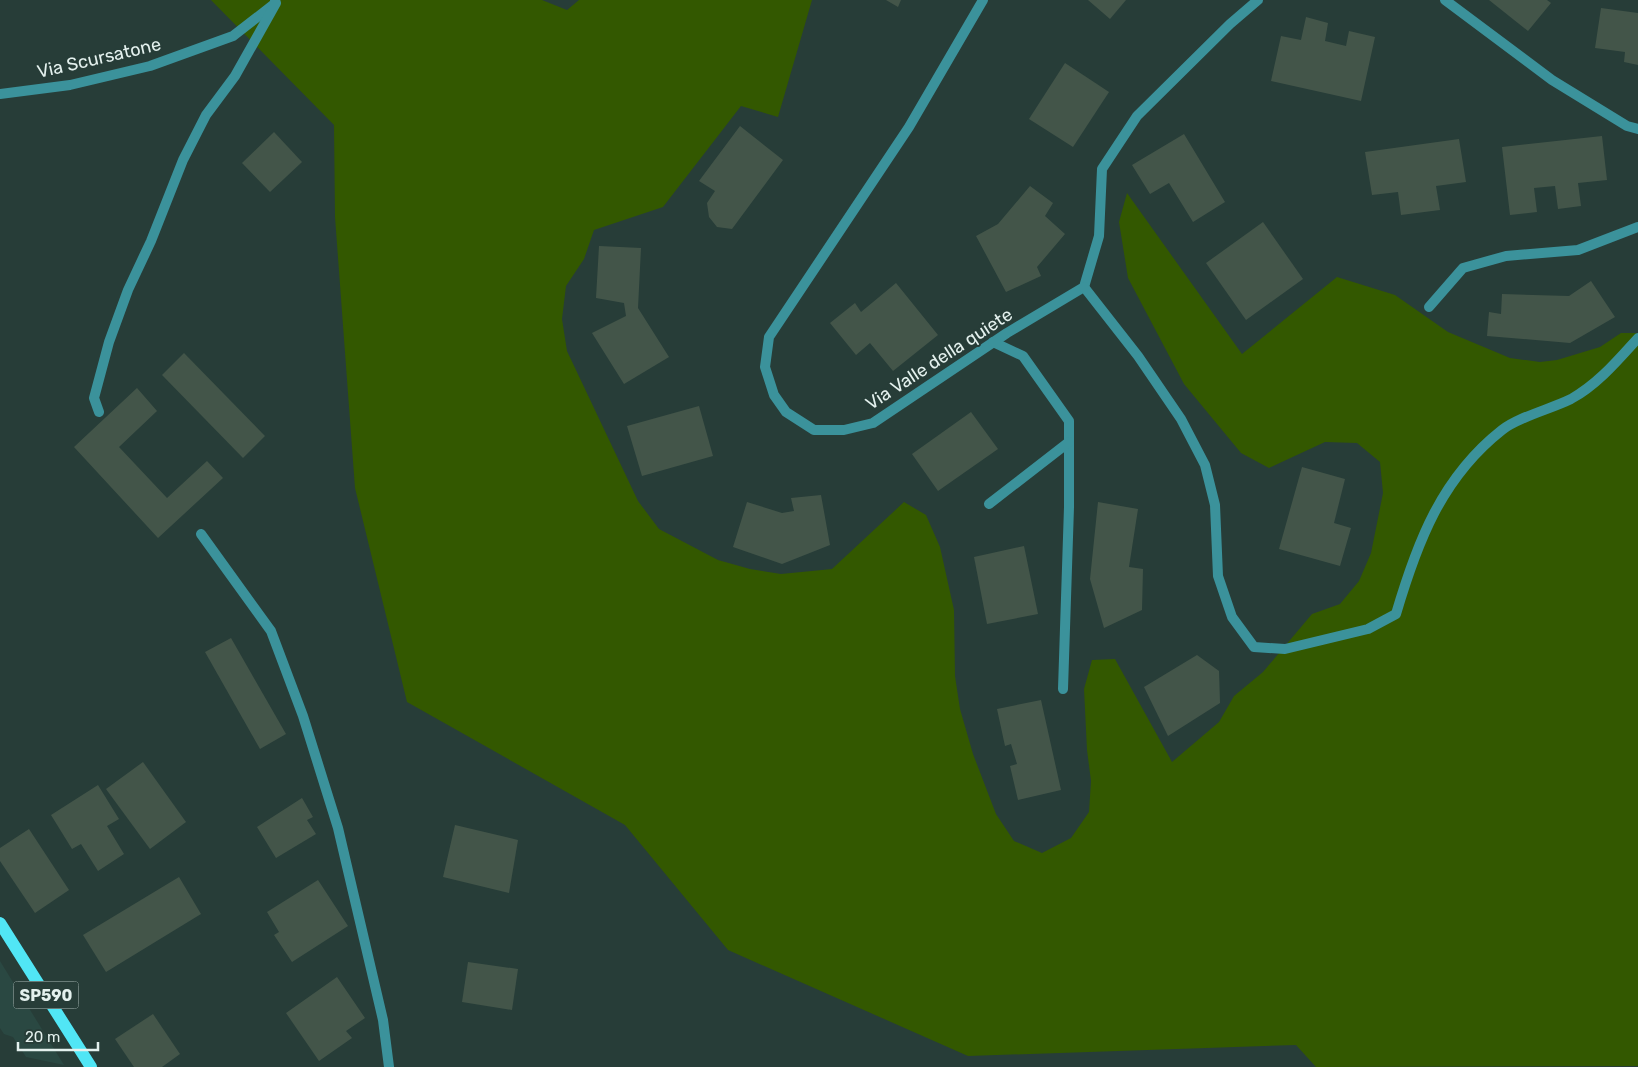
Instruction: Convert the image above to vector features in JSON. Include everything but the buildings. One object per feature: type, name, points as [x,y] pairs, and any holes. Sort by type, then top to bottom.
[{"type":"main road","name":"SP590","points":[[0,923],[91,1067]]},
{"type":"street","name":"Via Valle della quiete","points":[[983,0],[909,127],[769,337],[765,367],[774,395],[786,412],[814,430],[844,430],[872,423],[993,342],[1084,287]]},
{"type":"street","points":[[1258,0],[1230,24],[1137,116],[1102,169],[1099,236],[1084,287],[1138,356],[1181,419],[1205,465],[1215,505],[1218,576],[1232,617],[1254,646],[1285,649],[1368,629],[1396,614],[1412,558],[1435,508],[1470,461],[1503,429],[1572,398],[1605,375],[1638,338]]},
{"type":"street","points":[[1445,0],[1552,80],[1627,126],[1638,129]]},
{"type":"street","points":[[99,412],[94,398],[108,342],[183,160],[206,115],[235,76],[277,1]]},
{"type":"street","name":"Via Scursatone","points":[[0,94],[70,85],[150,66],[233,36],[277,1]]},
{"type":"street","points":[[1429,307],[1462,268],[1506,256],[1578,250],[1638,227]]},
{"type":"street","points":[[993,342],[1023,356],[1069,420],[1063,689]]},
{"type":"street","points":[[989,504],[1069,442]]},
{"type":"street","points":[[200,534],[271,631],[303,716],[338,828],[383,1020],[389,1067]]},
{"type":"shaded area","points":[[0,961],[64,1065],[26,1057],[13,1037],[4,1034],[0,1028]]},
{"type":"green space","points":[[211,0],[542,0],[567,10],[579,0],[812,0],[778,117],[741,106],[663,207],[594,230],[584,259],[566,286],[562,319],[567,351],[638,501],[659,529],[718,560],[750,569],[781,574],[832,569],[904,502],[926,515],[940,547],[954,610],[955,676],[960,709],[973,754],[996,814],[1014,841],[1042,853],[1071,838],[1089,812],[1091,781],[1087,750],[1084,689],[1092,660],[1115,659],[1172,762],[1219,722],[1234,696],[1263,672],[1312,614],[1340,604],[1359,581],[1371,553],[1383,493],[1380,462],[1357,443],[1325,442],[1269,468],[1241,453],[1184,384],[1128,278],[1119,222],[1127,193],[1242,354],[1337,277],[1395,295],[1448,332],[1510,358],[1540,362],[1557,360],[1600,347],[1621,333],[1638,333],[1638,1066],[1316,1067],[1296,1045],[968,1056],[728,950],[625,825],[407,702],[355,488],[335,217],[334,125]]}]
